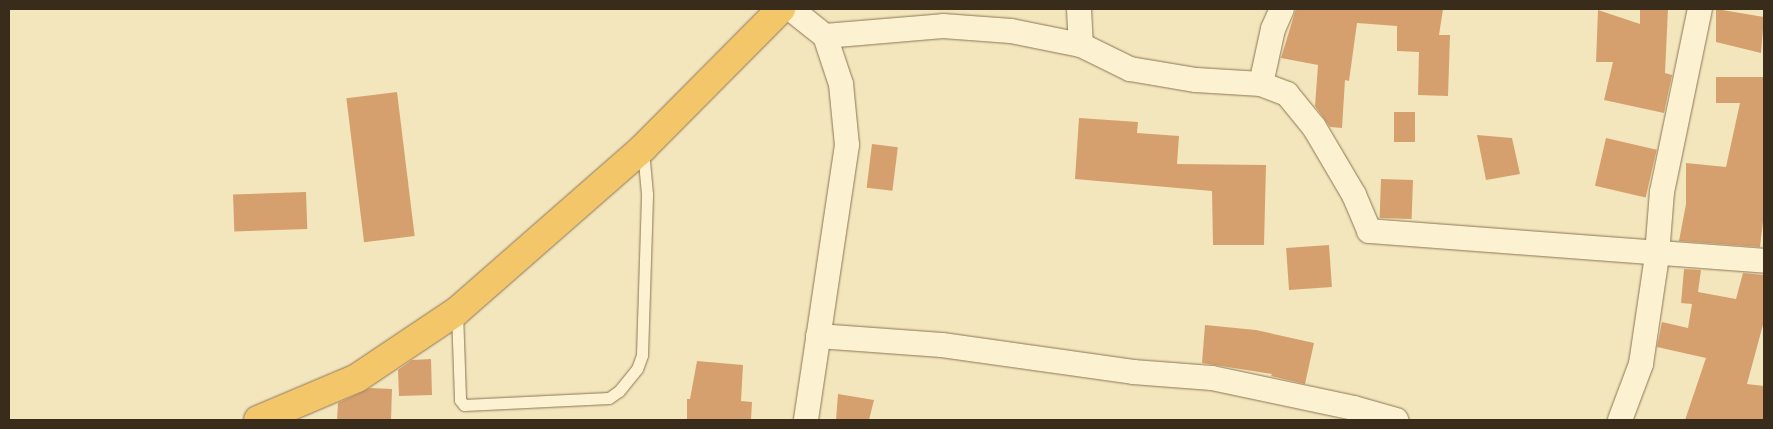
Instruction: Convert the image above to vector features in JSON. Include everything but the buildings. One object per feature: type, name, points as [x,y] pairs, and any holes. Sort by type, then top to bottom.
[{"type":"highway","points":[[258,420],[358,378],[457,311],[643,148],[780,9]]},
{"type":"street","points":[[791,9],[825,36],[840,84],[847,145],[806,420]]},
{"type":"street","points":[[1079,9],[1081,45]]},
{"type":"street","points":[[1261,84],[1273,29],[1282,9]]},
{"type":"street","points":[[1620,420],[1641,364],[1657,255],[1662,192],[1700,9]]},
{"type":"street","points":[[825,36],[943,26],[1011,31],[1081,45],[1130,68],[1196,80],[1261,84],[1288,94],[1314,127],[1354,195],[1369,231],[1657,255],[1764,261]]},
{"type":"street","points":[[818,336],[942,345],[1133,372],[1212,378],[1354,408],[1396,420]]},
{"type":"lane","points":[[457,311],[460,400],[464,405],[609,398],[619,391],[637,369],[642,355],[647,203],[643,148]]}]
